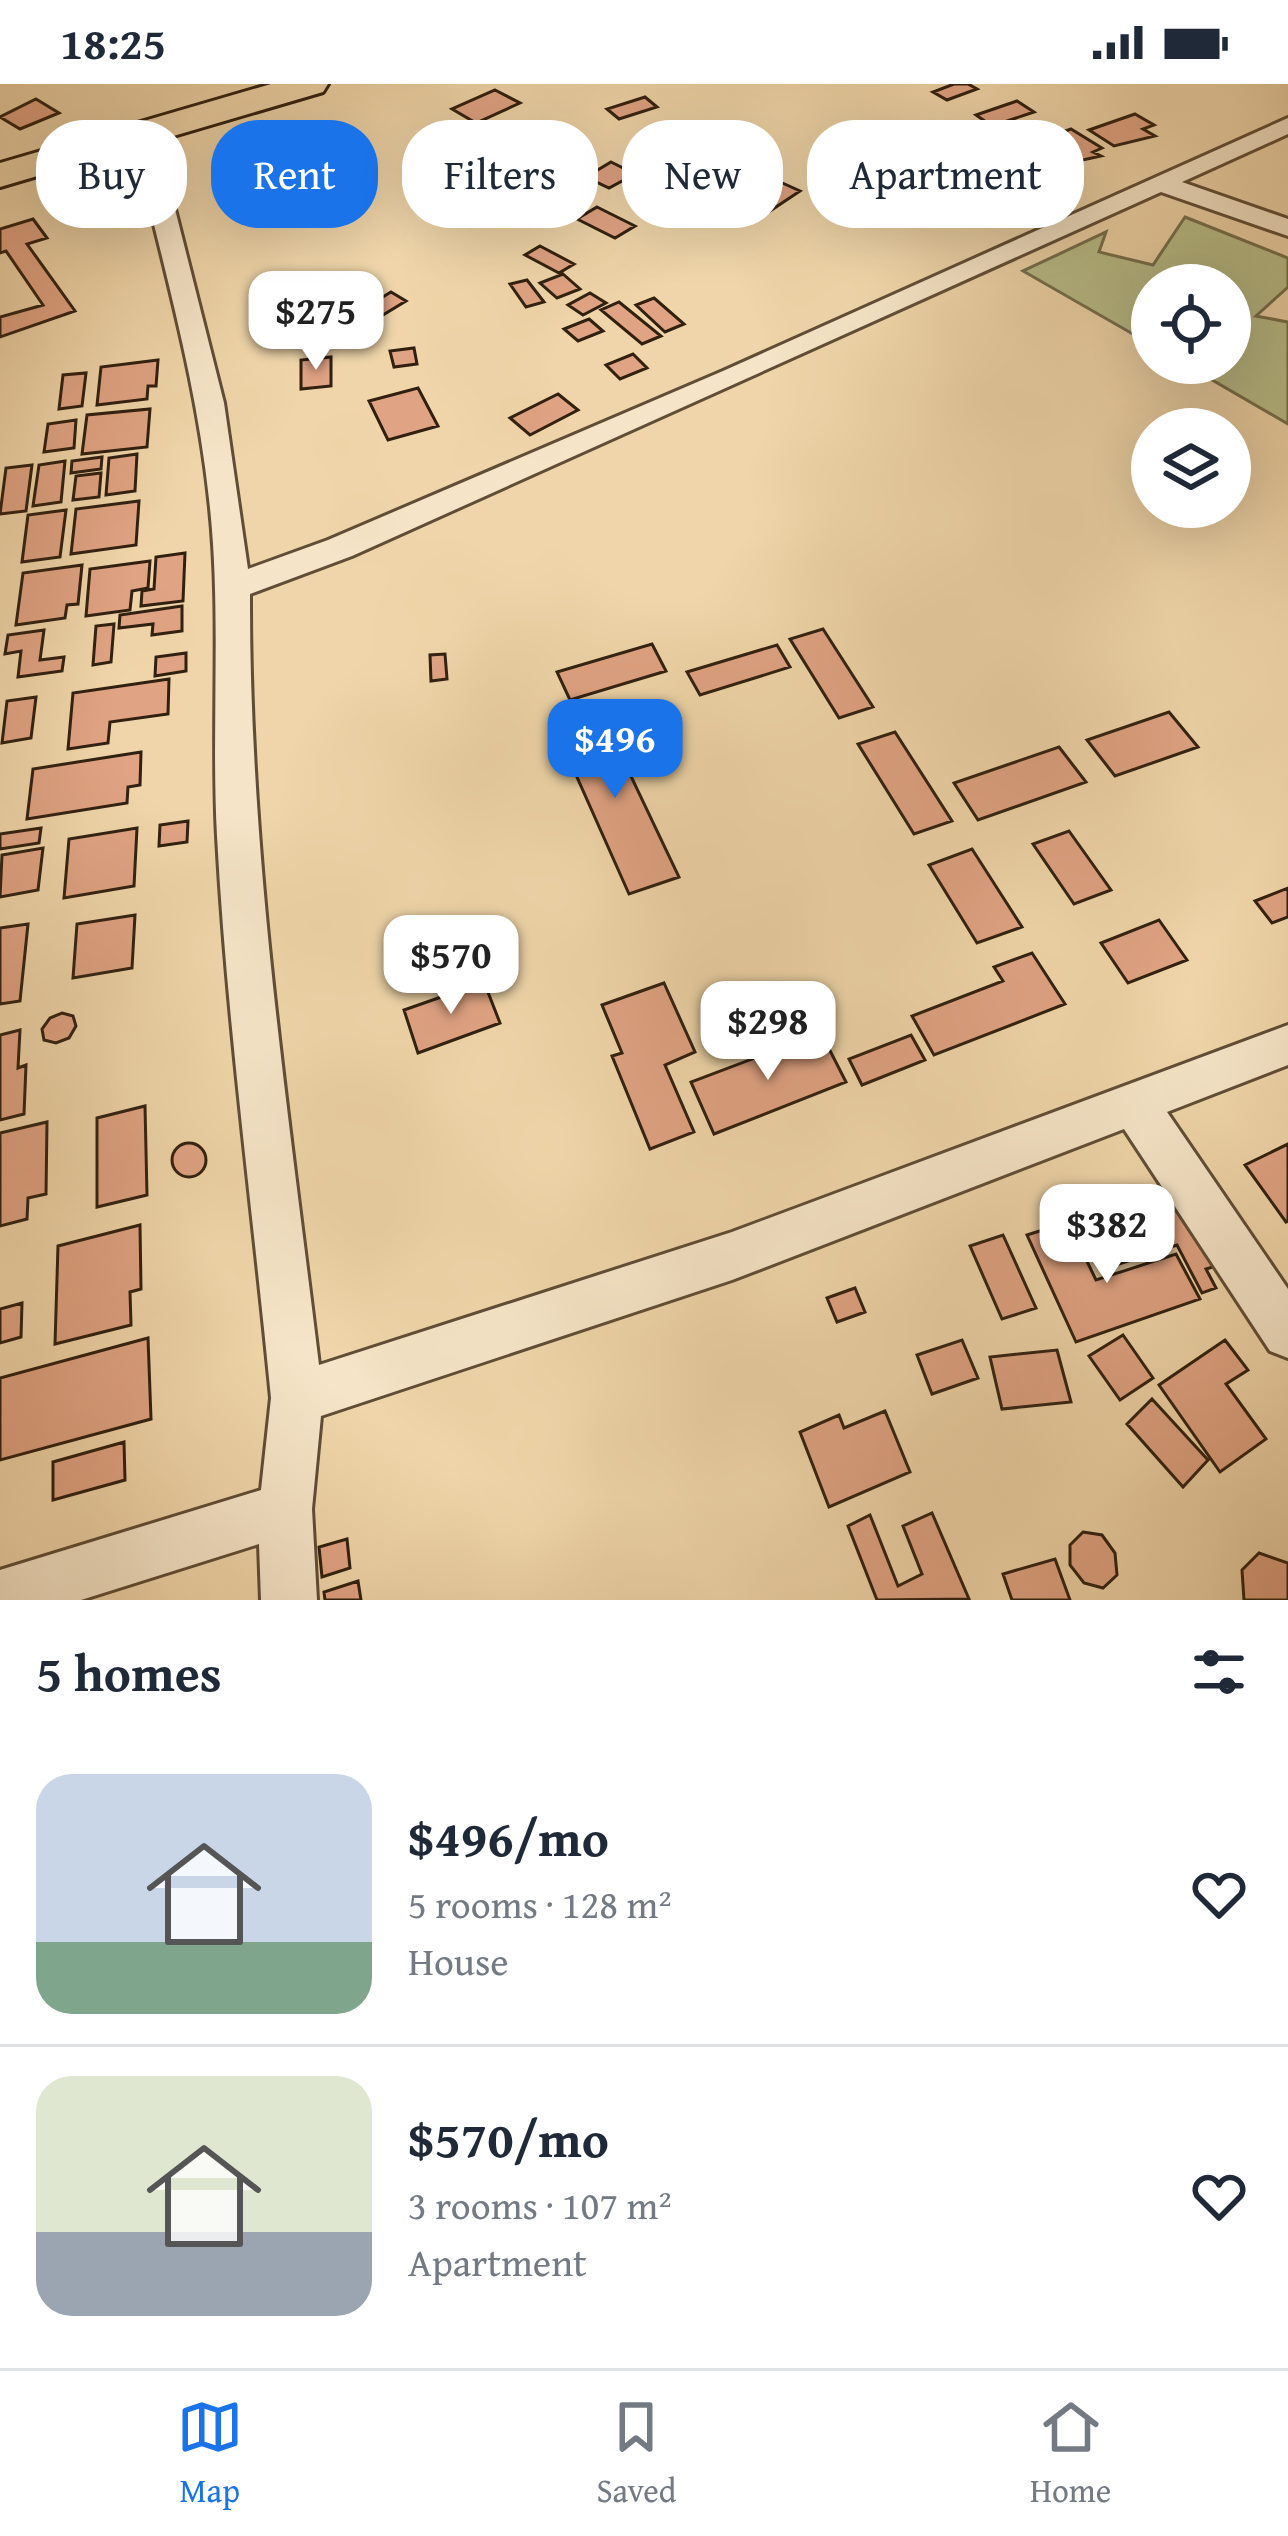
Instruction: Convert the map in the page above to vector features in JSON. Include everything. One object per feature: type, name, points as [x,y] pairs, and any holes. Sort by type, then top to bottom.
[{"type":"main road","points":[[187,120],[299,85]]},
{"type":"main road","points":[[0,175],[36,165]]},
{"type":"street","points":[[233,587],[362,539],[1288,125]]},
{"type":"street","points":[[1163,184],[1288,227]]},
{"type":"street","points":[[167,228],[209,403],[225,497],[233,587],[231,725],[237,841],[297,1398],[285,1509],[289,1600]]},
{"type":"street","points":[[297,1398],[732,1256],[1288,1046]]},
{"type":"street","points":[[1131,1102],[1194,1187],[1288,1333]]},
{"type":"street","points":[[0,1598],[285,1509]]},
{"type":"green space","points":[[1185,217],[1288,258],[1288,287],[1256,316],[1288,322],[1288,424],[1219,384],[1251,384],[1251,264],[1154,264]]},
{"type":"green space","points":[[1106,232],[1099,252],[1149,264],[1131,264],[1131,333],[1023,271]]},
{"type":"building","points":[[954,84],[977,89],[947,100],[933,92]]},
{"type":"building","points":[[495,90],[520,103],[483,120],[471,120],[452,109]]},
{"type":"building","points":[[645,97],[657,107],[619,119],[607,109]]},
{"type":"building","points":[[36,99],[59,113],[20,129],[0,117]]},
{"type":"building","points":[[1017,101],[1034,112],[1010,120],[983,120],[976,115]]},
{"type":"building","points":[[1135,114],[1154,125],[1143,129],[1155,136],[1114,146],[1089,130]]},
{"type":"building","points":[[1084,137],[1102,148],[1093,152],[1101,156],[1084,160]]},
{"type":"building","points":[[611,162],[622,168],[622,181],[609,188],[598,183],[598,170]]},
{"type":"building","points":[[783,183],[800,191],[783,202]]},
{"type":"building","points":[[598,208],[622,220],[622,228],[632,228],[615,238],[595,228]]},
{"type":"building","points":[[33,219],[47,238],[27,244],[75,311],[0,337],[0,317],[43,305],[6,251],[0,253],[0,229]]},
{"type":"building","points":[[540,246],[574,264],[559,273],[525,255]]},
{"type":"building","points":[[563,274],[580,289],[557,298],[540,283]]},
{"type":"building","points":[[527,280],[544,302],[526,307],[510,284]]},
{"type":"building","points":[[391,292],[406,301],[373,321],[358,312]]},
{"type":"building","points":[[590,293],[606,303],[583,315],[568,305]]},
{"type":"building","points":[[654,298],[684,324],[665,332],[636,305]]},
{"type":"building","points":[[619,302],[661,336],[642,344],[601,310]]},
{"type":"building","points":[[589,319],[603,331],[578,341],[564,329]]},
{"type":"building","points":[[414,348],[417,364],[394,367],[390,351]]},
{"type":"building","points":[[633,354],[647,368],[620,379],[606,365]]},
{"type":"building","points":[[331,357],[331,386],[301,389],[301,360]]},
{"type":"building","points":[[158,360],[156,386],[148,386],[147,399],[97,405],[101,367]]},
{"type":"building","points":[[86,373],[82,406],[59,409],[63,375]]},
{"type":"building","points":[[418,388],[438,426],[388,440],[369,401]]},
{"type":"building","points":[[558,394],[578,410],[530,435],[510,418]]},
{"type":"building","points":[[150,409],[147,447],[82,454],[87,415]]},
{"type":"building","points":[[76,420],[74,448],[44,452],[48,424]]},
{"type":"building","points":[[137,454],[135,491],[106,495],[109,458]]},
{"type":"building","points":[[102,457],[101,469],[71,473],[72,461]]},
{"type":"building","points":[[65,461],[61,502],[33,506],[39,465]]},
{"type":"building","points":[[32,465],[26,511],[0,514],[6,468]]},
{"type":"building","points":[[101,473],[99,497],[73,500],[76,476]]},
{"type":"building","points":[[139,501],[136,545],[71,554],[76,509]]},
{"type":"building","points":[[66,510],[60,557],[22,562],[28,515]]},
{"type":"building","points":[[185,553],[183,601],[141,606],[142,591],[154,589],[156,557]]},
{"type":"building","points":[[150,561],[148,588],[132,591],[130,610],[86,616],[90,569]]},
{"type":"building","points":[[82,565],[78,604],[67,605],[65,618],[16,625],[23,573]]},
{"type":"building","points":[[182,606],[182,631],[152,635],[153,624],[119,628],[120,615]]},
{"type":"building","points":[[114,624],[111,662],[93,665],[96,626]]},
{"type":"building","points":[[823,629],[873,707],[839,718],[790,639]]},
{"type":"building","points":[[44,630],[40,660],[64,657],[62,671],[18,677],[21,651],[5,654],[8,635]]},
{"type":"building","points":[[652,644],[666,671],[570,700],[557,672]]},
{"type":"building","points":[[777,645],[790,667],[700,695],[687,672]]},
{"type":"building","points":[[186,653],[186,671],[155,676],[156,657]]},
{"type":"building","points":[[445,654],[447,679],[431,681],[430,655]]},
{"type":"building","points":[[169,679],[168,714],[110,722],[108,743],[68,749],[73,693]]},
{"type":"building","points":[[36,697],[31,738],[2,743],[7,701]]},
{"type":"building","points":[[598,707],[679,877],[629,894],[552,721]]},
{"type":"building","points":[[1169,712],[1198,747],[1115,776],[1087,740]]},
{"type":"building","points":[[895,732],[952,821],[914,834],[858,744]]},
{"type":"building","points":[[1059,747],[1086,782],[978,820],[954,783]]},
{"type":"building","points":[[141,752],[140,785],[128,787],[127,803],[27,819],[33,769]]},
{"type":"building","points":[[188,821],[187,842],[159,846],[160,825]]},
{"type":"building","points":[[41,828],[39,843],[0,849],[0,834]]},
{"type":"building","points":[[137,828],[134,886],[64,898],[69,839]]},
{"type":"building","points":[[1069,831],[1111,890],[1074,904],[1033,844]]},
{"type":"building","points":[[43,848],[38,890],[0,897],[2,855]]},
{"type":"building","points":[[972,849],[1022,927],[977,943],[929,865]]},
{"type":"building","points":[[1288,888],[1288,917],[1272,923],[1255,901]]},
{"type":"building","points":[[135,915],[132,968],[73,978],[77,924]]},
{"type":"building","points":[[1159,920],[1187,960],[1128,983],[1101,943]]},
{"type":"building","points":[[28,924],[20,1001],[0,1004],[0,928]]},
{"type":"building","points":[[1032,953],[1065,1004],[934,1055],[912,1016],[1003,981],[994,967]]},
{"type":"building","points":[[484,982],[500,1023],[418,1053],[404,1010]]},
{"type":"building","points":[[664,983],[695,1052],[665,1065],[694,1132],[650,1149],[612,1056],[622,1053],[602,1005]]},
{"type":"building","points":[[62,1013],[73,1016],[76,1026],[69,1038],[56,1043],[44,1040],[42,1029]]},
{"type":"building","points":[[20,1030],[18,1068],[26,1065],[24,1114],[0,1120],[0,1035]]},
{"type":"building","points":[[821,1033],[846,1082],[714,1134],[691,1082]]},
{"type":"building","points":[[911,1035],[925,1060],[862,1085],[849,1059]]},
{"type":"building","points":[[145,1106],[147,1195],[97,1207],[97,1118]]},
{"type":"building","points":[[47,1122],[46,1194],[28,1198],[27,1219],[0,1226],[0,1133]]},
{"type":"building","points":[[189,1143],[201,1148],[206,1160],[201,1172],[189,1177],[177,1172],[172,1160],[177,1148]]},
{"type":"building","points":[[1288,1144],[1288,1221],[1286,1222],[1245,1165]]},
{"type":"building","points":[[1167,1190],[1220,1265],[1206,1269],[1216,1288],[1202,1293],[1177,1245],[1107,1268],[1083,1217]]},
{"type":"building","points":[[1068,1222],[1096,1280],[1176,1254],[1200,1299],[1076,1342],[1027,1235]]},
{"type":"building","points":[[140,1225],[141,1289],[130,1292],[131,1325],[55,1344],[58,1246]]},
{"type":"building","points":[[1003,1235],[1036,1308],[1002,1319],[970,1246]]},
{"type":"building","points":[[855,1288],[865,1312],[837,1322],[827,1298]]},
{"type":"building","points":[[22,1303],[21,1337],[0,1343],[0,1309]]},
{"type":"building","points":[[1123,1335],[1153,1378],[1120,1400],[1089,1356]]},
{"type":"building","points":[[148,1338],[151,1419],[0,1460],[0,1378]]},
{"type":"building","points":[[962,1340],[978,1378],[932,1394],[917,1355]]},
{"type":"building","points":[[1225,1340],[1248,1370],[1226,1384],[1266,1439],[1220,1472],[1159,1385]]},
{"type":"building","points":[[1057,1350],[1071,1402],[1002,1409],[990,1357]]},
{"type":"building","points":[[1152,1399],[1208,1460],[1183,1487],[1127,1424]]},
{"type":"building","points":[[885,1411],[910,1472],[829,1507],[800,1432],[839,1415],[844,1428]]},
{"type":"building","points":[[124,1442],[125,1480],[53,1500],[53,1462]]},
{"type":"building","points":[[932,1513],[969,1599],[877,1600],[848,1526],[870,1515],[898,1586],[922,1574],[903,1526]]},
{"type":"building","points":[[1083,1532],[1102,1535],[1115,1553],[1117,1575],[1103,1588],[1084,1583],[1070,1565],[1070,1545]]},
{"type":"building","points":[[347,1539],[350,1568],[322,1577],[319,1547]]},
{"type":"building","points":[[1259,1553],[1288,1563],[1288,1600],[1244,1600],[1242,1570]]},
{"type":"building","points":[[1055,1559],[1070,1600],[1012,1600],[1003,1574]]},
{"type":"building","points":[[358,1581],[361,1600],[325,1600],[324,1592]]}]
